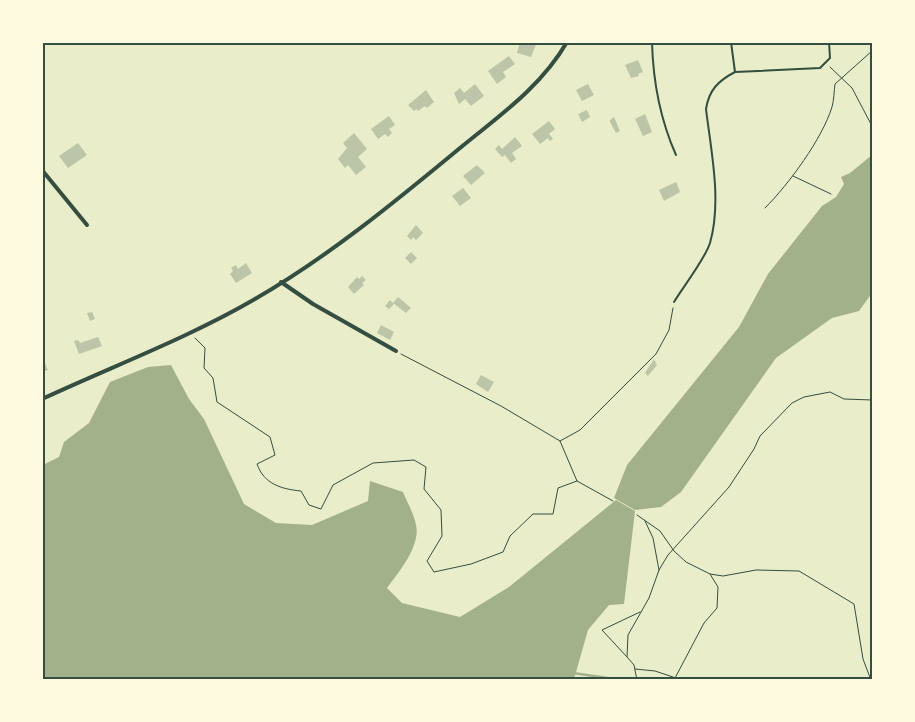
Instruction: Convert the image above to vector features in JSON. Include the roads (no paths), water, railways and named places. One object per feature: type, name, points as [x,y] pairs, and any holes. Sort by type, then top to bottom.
[{"type":"street","points":[[42,398],[189,332],[256,298],[281,282],[342,240],[439,166],[528,92],[555,63],[567,42]]},
{"type":"street","points":[[42,170],[87,225]]},
{"type":"street","points":[[281,282],[313,304],[396,351]]},
{"type":"lane","points":[[652,42],[653,75],[665,132],[676,155]]},
{"type":"lane","points":[[731,42],[735,72]]},
{"type":"lane","points":[[674,302],[709,245],[714,223],[714,189],[706,109],[708,97],[715,86],[735,72],[820,68],[830,58],[829,42]]},
{"type":"waterway","points":[[573,673],[621,680]]}]
